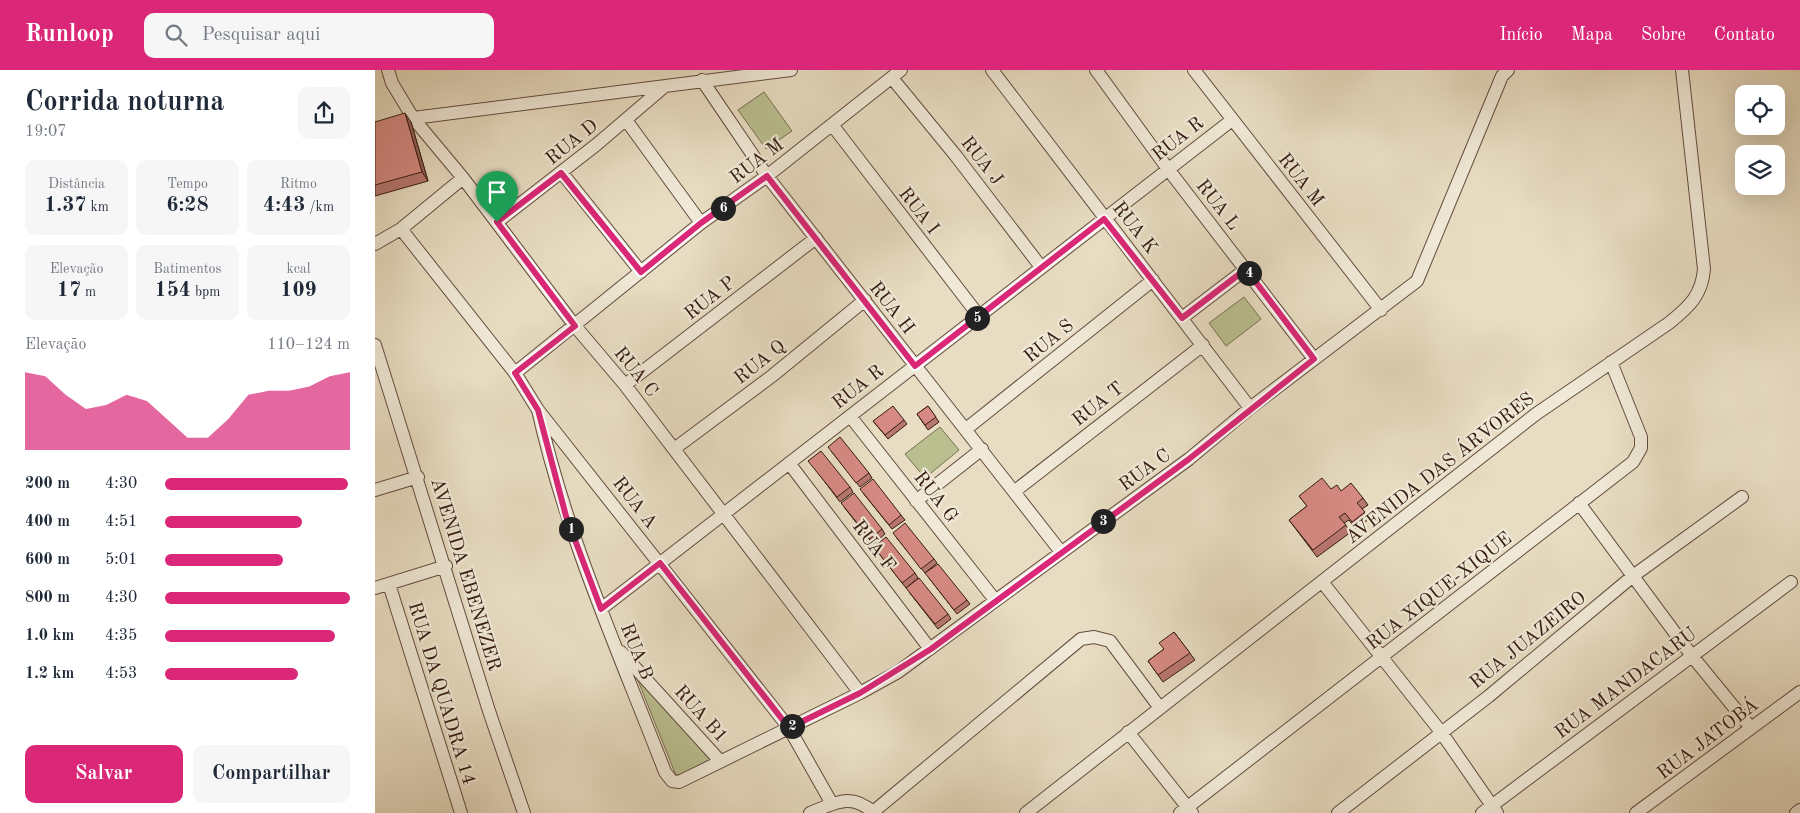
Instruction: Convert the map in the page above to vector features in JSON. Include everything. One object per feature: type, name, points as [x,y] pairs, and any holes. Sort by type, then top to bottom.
[{"type":"street","name":"RUA C","points":[[388,70],[392,83],[413,118],[463,178],[575,326],[625,385],[860,693]]},
{"type":"street","points":[[413,118],[791,70]]},
{"type":"street","name":"RUA K","points":[[991,70],[1250,408]]},
{"type":"street","name":"RUA L","points":[[1096,70],[1168,169],[1314,359]]},
{"type":"street","name":"RUA M","points":[[1194,70],[1231,120],[1381,310]]},
{"type":"street","name":"RUA C","points":[[679,782],[860,693],[931,649],[995,600],[1189,459],[1250,408],[1417,281],[1502,76],[1509,70]]},
{"type":"street","name":"AVENIDA DAS ÁRVORES","points":[[1026,813],[1536,414],[1689,307],[1700,292],[1704,269],[1683,70]]},
{"type":"street","name":"RUA M","points":[[515,373],[701,223],[833,126],[897,74]]},
{"type":"street","name":"RUA J","points":[[897,74],[956,156],[1041,267]]},
{"type":"street","name":"RUA H","points":[[702,80],[767,176],[915,366],[967,429],[1061,552]]},
{"type":"street","name":"RUA D","points":[[497,222],[561,173],[665,86]]},
{"type":"street","points":[[626,120],[701,223]]},
{"type":"street","name":"RUA R","points":[[601,609],[1231,120]]},
{"type":"street","name":"RUA I","points":[[833,126],[979,316]]},
{"type":"street","points":[[561,173],[641,272]]},
{"type":"street","points":[[375,244],[401,229],[463,178]]},
{"type":"street","name":"RUA A","points":[[401,229],[515,373],[538,410],[789,728],[833,804]]},
{"type":"street","name":"RUA P","points":[[625,385],[816,238]]},
{"type":"street","points":[[1182,318],[1246,269]]},
{"type":"street","name":"RUA S","points":[[967,429],[1153,280]]},
{"type":"street","name":"RUA Q","points":[[674,449],[772,376],[865,300]]},
{"type":"street","name":"AVENIDA EBENEZER","points":[[375,345],[418,477],[489,711],[524,813]]},
{"type":"street","name":"RUA T","points":[[1015,491],[1203,345]]},
{"type":"street","name":"RUA XIQUE-XIQUE","points":[[1186,811],[1633,462],[1641,448],[1639,430],[1611,362]]},
{"type":"street","name":"RUA B","points":[[538,410],[566,516],[601,609],[665,772],[672,781],[679,782]]},
{"type":"street","name":"RUA G","points":[[850,416],[995,600]]},
{"type":"street","points":[[917,502],[982,449]]},
{"type":"street","name":"RUA F","points":[[789,464],[931,649]]},
{"type":"street","points":[[375,490],[418,477]]},
{"type":"street","name":"RUA JUAZEIRO","points":[[1338,813],[1489,696],[1633,576],[1742,497]]},
{"type":"street","points":[[1579,503],[1692,656],[1751,728]]},
{"type":"street","points":[[375,588],[445,566]]},
{"type":"street","points":[[1323,582],[1441,732],[1490,810]]},
{"type":"street","name":"RUA MANDACARU","points":[[1490,810],[1791,582]]},
{"type":"street","name":"RUA DA QUADRA 14","points":[[389,584],[461,813]]},
{"type":"street","points":[[810,813],[848,800],[864,805],[873,812],[1081,640],[1094,637],[1109,641],[1160,708]]},
{"type":"street","name":"RUA B1","points":[[616,646],[719,761]]},
{"type":"street","name":"RUA JATOBÁ","points":[[1636,813],[1800,692]]},
{"type":"street","points":[[1128,732],[1186,811]]},
{"type":"street","points":[[1796,813],[1800,810]]},
{"type":"green space","points":[[764,92],[792,131],[766,149],[738,110]]},
{"type":"green space","points":[[1244,297],[1261,319],[1226,346],[1209,323]]},
{"type":"green space","points":[[940,427],[959,450],[925,478],[905,454]]},
{"type":"green space","points":[[633,668],[710,760],[677,778]]},
{"type":"building","points":[[405,113],[422,172],[375,185],[375,122]]},
{"type":"building","points":[[893,406],[904,420],[885,435],[873,421]]},
{"type":"building","points":[[928,406],[936,417],[925,425],[917,414]]},
{"type":"building","points":[[840,437],[869,473],[856,483],[828,447]]},
{"type":"building","points":[[821,451],[850,487],[837,497],[808,461]]},
{"type":"building","points":[[1322,478],[1331,489],[1337,485],[1341,491],[1351,483],[1363,498],[1357,503],[1365,512],[1352,522],[1345,513],[1339,517],[1346,525],[1313,550],[1289,520],[1307,506],[1299,496]]},
{"type":"building","points":[[873,479],[901,515],[889,525],[860,489]]},
{"type":"building","points":[[854,493],[882,529],[870,539],[841,503]]},
{"type":"building","points":[[905,523],[934,559],[921,569],[893,533]]},
{"type":"building","points":[[886,537],[915,573],[902,583],[874,547]]},
{"type":"building","points":[[938,564],[967,600],[954,610],[925,573]]},
{"type":"building","points":[[919,578],[948,614],[935,624],[906,588]]},
{"type":"building","points":[[1174,632],[1190,653],[1158,675],[1148,661],[1164,649],[1159,643]]},
{"type":"route","points":[[561,173],[641,272],[701,223],[767,176],[915,366],[1104,219],[1182,318],[1246,269],[1314,359],[1250,408],[1189,459],[995,600],[931,649],[898,672],[789,728],[660,563],[601,609],[566,516],[538,410],[515,373],[575,326],[497,222],[561,173]]}]
